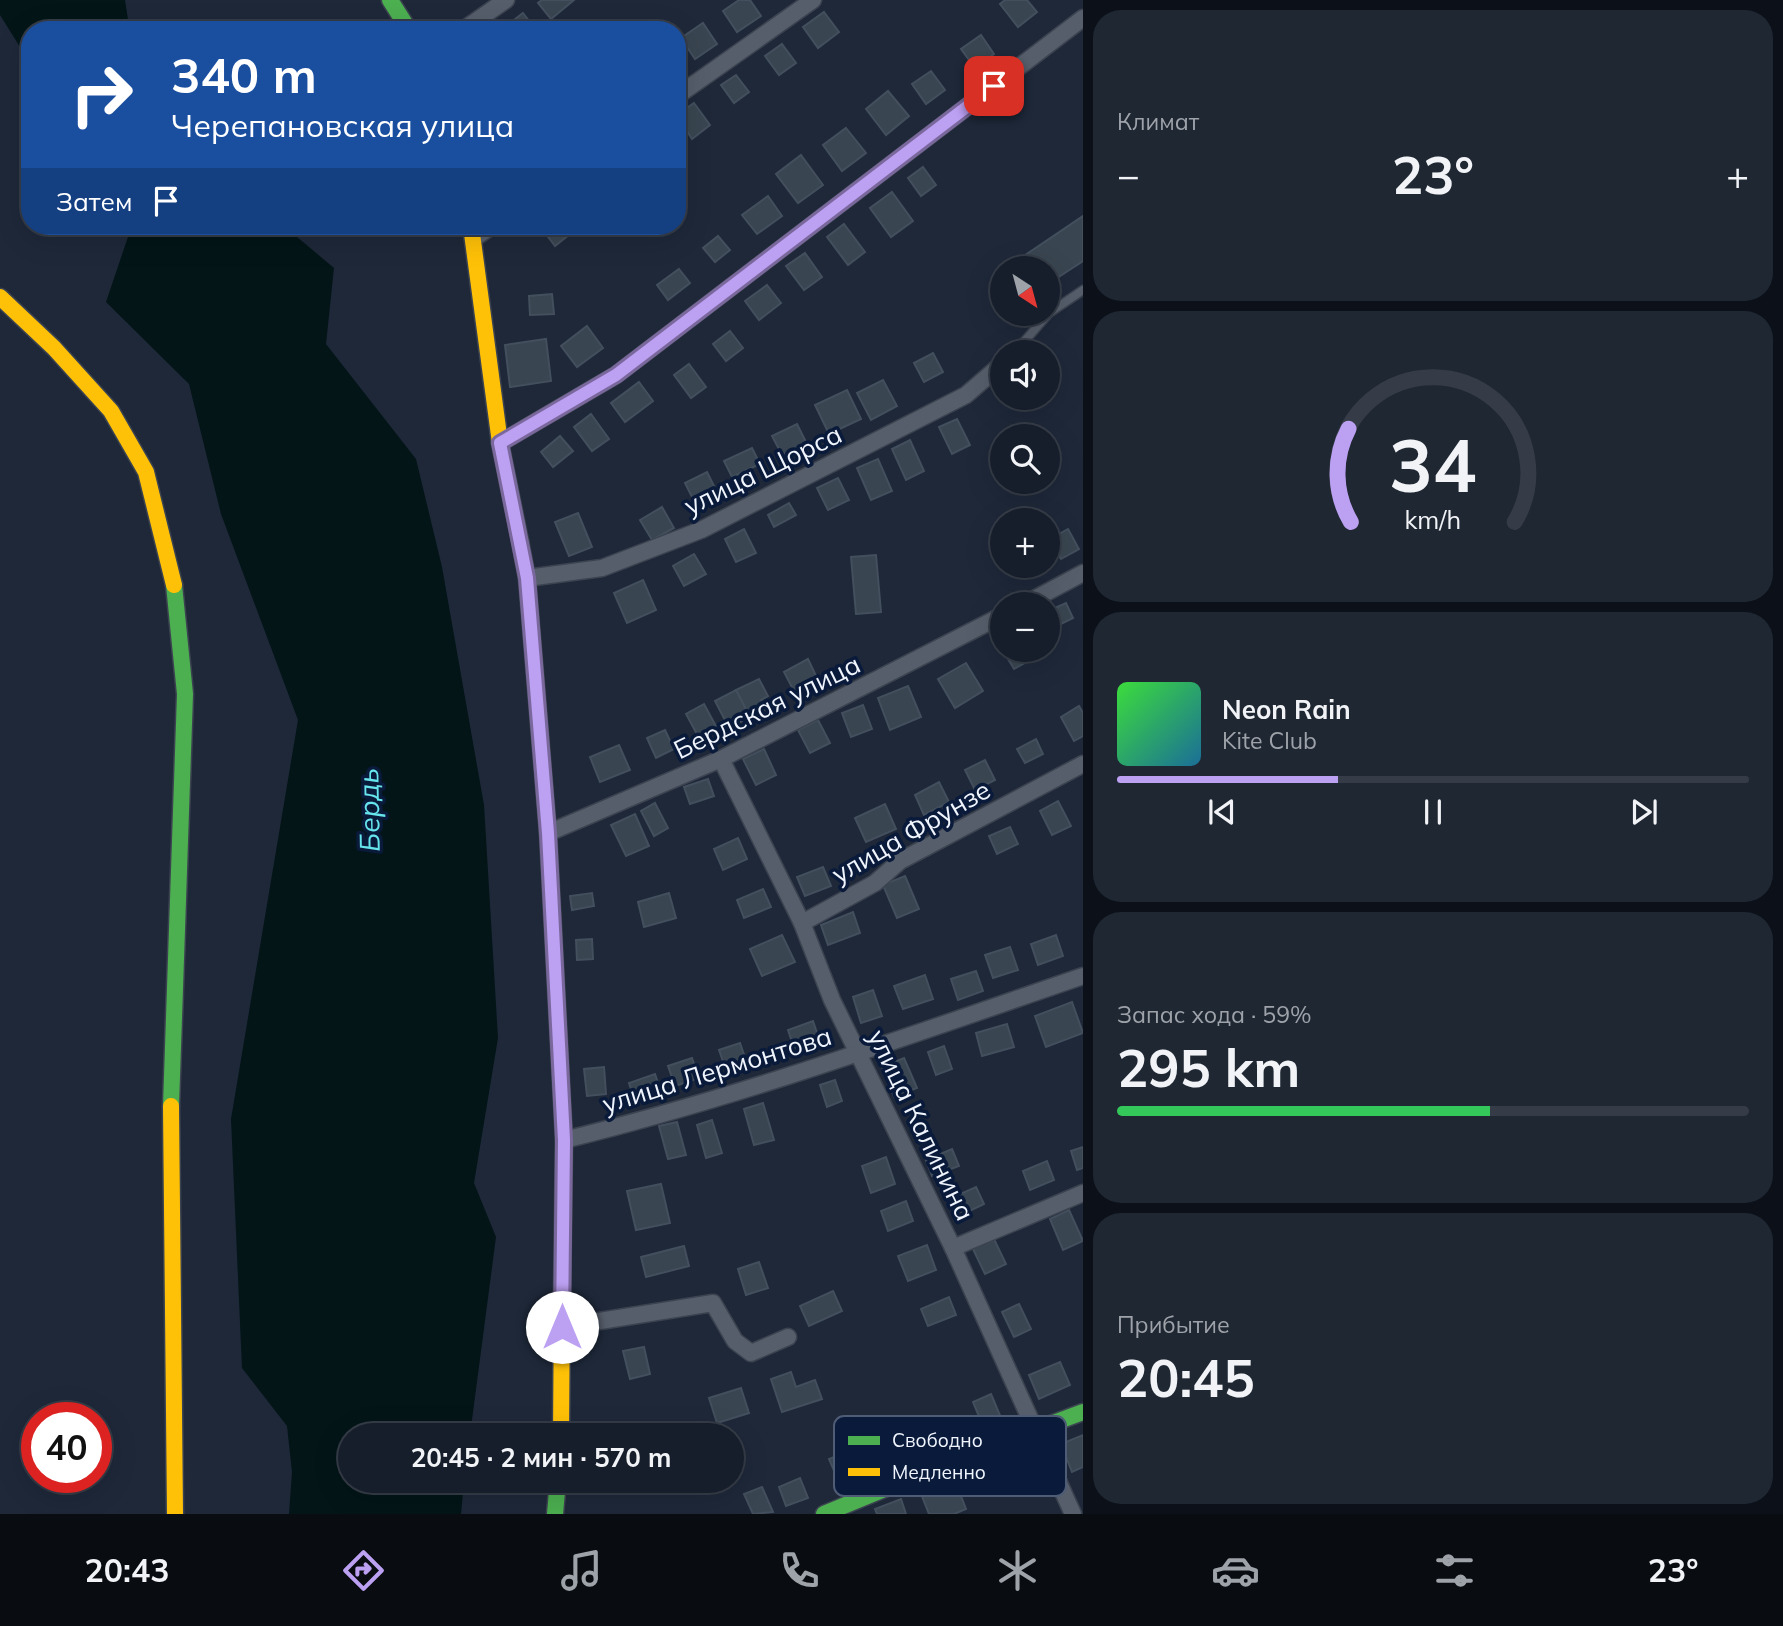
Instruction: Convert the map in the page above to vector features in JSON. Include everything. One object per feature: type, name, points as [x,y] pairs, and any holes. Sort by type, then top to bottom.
[{"type":"street","points":[[390,0],[403,21]]},
{"type":"street","points":[[476,21],[506,0]]},
{"type":"street","points":[[686,90],[813,0]]},
{"type":"street","points":[[500,443],[616,375],[1083,18]]},
{"type":"street","points":[[472,235],[500,443],[527,578],[548,833],[564,1140],[561,1423]]},
{"type":"street","points":[[0,297],[54,348],[111,411],[146,472],[174,583],[185,694],[170,1121],[175,1514]]},
{"type":"street","name":"улица Щорса","points":[[527,578],[602,568],[701,530],[966,395],[990,374]]},
{"type":"street","points":[[1047,592],[1083,573]]},
{"type":"street","name":"Бердская улица","points":[[548,833],[721,759],[990,622]]},
{"type":"street","name":"улица Калинина","points":[[721,759],[802,923],[832,1000],[953,1248],[1028,1416]]},
{"type":"street","name":"улица Фрунзе","points":[[802,923],[875,883],[900,860],[1083,764]]},
{"type":"street","name":"улица Лермонтова","points":[[564,1140],[720,1097],[859,1053],[1083,976]]},
{"type":"street","points":[[953,1248],[1083,1194]]},
{"type":"street","points":[[562,1327],[713,1303],[735,1342],[751,1353],[788,1337]]},
{"type":"street","points":[[1066,1418],[1083,1412]]},
{"type":"street","points":[[555,1514],[557,1493]]},
{"type":"street","points":[[824,1514],[869,1496]]},
{"type":"street","name":"улица Калинина","points":[[1065,1496],[1073,1514]]},
{"type":"lane","points":[[1026,340],[1049,313],[1083,290]]},
{"type":"water","points":[[0,0],[125,0],[128,21],[21,21],[21,49],[0,15]]},
{"type":"water","name":"Бердь","points":[[129,235],[295,235],[334,268],[326,344],[416,459],[442,567],[484,805],[498,1038],[474,1183],[496,1237],[472,1423],[338,1423],[338,1493],[463,1493],[461,1514],[289,1514],[292,1472],[287,1426],[242,1368],[231,1119],[298,720],[221,514],[189,384],[106,302]]},
{"type":"building","points":[[542,0],[574,0],[551,19],[538,3]]},
{"type":"building","points":[[739,0],[750,0],[761,16],[737,32],[723,11]]},
{"type":"building","points":[[1005,0],[1027,0],[1037,12],[1018,27],[1000,4]]},
{"type":"building","points":[[824,12],[839,32],[818,48],[803,27]]},
{"type":"building","points":[[523,13],[529,21],[513,21]]},
{"type":"building","points":[[703,23],[717,44],[695,59],[686,46],[686,35]]},
{"type":"building","points":[[981,35],[994,54],[975,68],[961,49]]},
{"type":"building","points":[[782,44],[796,63],[779,75],[765,56]]},
{"type":"building","points":[[931,71],[945,90],[926,104],[912,84]]},
{"type":"building","points":[[736,75],[749,92],[734,103],[721,85]]},
{"type":"building","points":[[888,91],[909,116],[886,135],[866,109]]},
{"type":"building","points":[[694,103],[710,125],[692,139],[686,129],[686,109]]},
{"type":"building","points":[[846,128],[866,153],[842,171],[823,145]]},
{"type":"building","points":[[801,155],[823,185],[798,203],[776,174]]},
{"type":"building","points":[[923,167],[936,185],[921,196],[908,178]]},
{"type":"building","points":[[892,192],[913,221],[891,237],[870,208]]},
{"type":"building","points":[[768,196],[782,216],[757,234],[742,215]]},
{"type":"building","points":[[1083,216],[1083,261],[1060,276],[1060,256],[1024,256]]},
{"type":"building","points":[[844,224],[865,252],[848,265],[827,237]]},
{"type":"building","points":[[547,235],[569,235],[555,246]]},
{"type":"building","points":[[718,236],[730,250],[715,262],[703,248]]},
{"type":"building","points":[[805,253],[822,277],[804,290],[786,266]]},
{"type":"building","points":[[679,269],[690,283],[668,300],[657,285]]},
{"type":"building","points":[[767,285],[781,303],[759,320],[745,301]]},
{"type":"building","points":[[552,294],[554,314],[530,315],[529,296]]},
{"type":"building","points":[[587,326],[603,348],[577,367],[561,346]]},
{"type":"building","points":[[730,331],[743,348],[726,361],[713,344]]},
{"type":"building","points":[[546,339],[551,381],[510,387],[505,345]]},
{"type":"building","points":[[933,353],[943,372],[924,382],[914,363]]},
{"type":"building","points":[[689,364],[706,387],[691,398],[674,375]]},
{"type":"building","points":[[883,380],[897,406],[871,420],[857,393]]},
{"type":"building","points":[[639,382],[653,401],[625,422],[611,403]]},
{"type":"building","points":[[847,390],[861,419],[829,434],[815,405]]},
{"type":"building","points":[[591,414],[609,439],[592,451],[574,427]]},
{"type":"building","points":[[957,419],[970,445],[952,454],[939,427]]},
{"type":"building","points":[[797,424],[806,442],[782,455],[772,436]]},
{"type":"building","points":[[560,436],[573,451],[553,467],[541,452]]},
{"type":"building","points":[[910,440],[924,471],[906,480],[892,449]]},
{"type":"building","points":[[752,448],[760,464],[732,477],[724,461]]},
{"type":"building","points":[[878,459],[892,491],[871,500],[857,468]]},
{"type":"building","points":[[707,472],[716,490],[694,501],[685,483]]},
{"type":"building","points":[[838,478],[849,500],[828,510],[817,488]]},
{"type":"building","points":[[789,503],[796,515],[774,527],[768,515]]},
{"type":"building","points":[[662,507],[674,528],[652,540],[640,520]]},
{"type":"building","points":[[578,513],[592,547],[569,556],[555,522]]},
{"type":"building","points":[[744,529],[756,553],[736,562],[725,539]]},
{"type":"building","points":[[1068,529],[1079,549],[1061,559],[1060,557],[1060,533]]},
{"type":"building","points":[[694,554],[706,574],[684,586],[673,566]]},
{"type":"building","points":[[876,555],[881,612],[856,614],[851,557]]},
{"type":"building","points":[[643,580],[656,610],[627,623],[614,593]]},
{"type":"building","points":[[1066,603],[1073,618],[1060,624],[1060,606]]},
{"type":"building","points":[[808,659],[817,678],[794,691],[784,672]]},
{"type":"building","points":[[1010,662],[1026,662],[1014,669]]},
{"type":"building","points":[[966,663],[983,691],[955,708],[938,679]]},
{"type":"building","points":[[759,679],[768,696],[761,700],[766,709],[750,717],[736,690]]},
{"type":"building","points":[[908,686],[921,717],[890,730],[878,698]]},
{"type":"building","points":[[736,690],[750,717],[729,728],[715,701]]},
{"type":"building","points":[[704,704],[717,728],[699,738],[686,714]]},
{"type":"building","points":[[863,705],[872,729],[851,737],[842,713]]},
{"type":"building","points":[[1079,706],[1083,713],[1083,736],[1074,741],[1061,717]]},
{"type":"building","points":[[818,720],[830,743],[810,753],[798,730]]},
{"type":"building","points":[[665,730],[674,749],[656,758],[647,738]]},
{"type":"building","points":[[1036,739],[1043,754],[1025,763],[1017,749]]},
{"type":"building","points":[[619,745],[630,770],[600,782],[590,757]]},
{"type":"building","points":[[764,749],[776,775],[756,785],[743,759]]},
{"type":"building","points":[[985,760],[995,780],[975,790],[965,770]]},
{"type":"building","points":[[708,779],[714,796],[690,804],[684,787]]},
{"type":"building","points":[[939,782],[949,802],[924,815],[915,795]]},
{"type":"building","points":[[1058,801],[1071,826],[1052,835],[1040,811]]},
{"type":"building","points":[[655,803],[668,828],[654,836],[641,811]]},
{"type":"building","points":[[885,804],[896,829],[866,842],[855,818]]},
{"type":"building","points":[[635,814],[649,846],[626,856],[611,825]]},
{"type":"building","points":[[1010,827],[1018,844],[997,854],[989,836]]},
{"type":"building","points":[[738,838],[747,859],[723,870],[714,849]]},
{"type":"building","points":[[823,867],[831,886],[805,896],[797,877]]},
{"type":"building","points":[[905,876],[919,909],[897,918],[883,885]]},
{"type":"building","points":[[763,889],[771,907],[744,918],[737,900]]},
{"type":"building","points":[[592,893],[594,906],[572,910],[570,896]]},
{"type":"building","points":[[669,893],[676,918],[644,927],[638,902]]},
{"type":"building","points":[[853,912],[860,933],[828,945],[821,925]]},
{"type":"building","points":[[782,935],[795,962],[762,976],[750,949]]},
{"type":"building","points":[[1056,935],[1063,956],[1038,965],[1031,944]]},
{"type":"building","points":[[592,939],[593,959],[577,960],[576,940]]},
{"type":"building","points":[[1010,947],[1018,970],[993,978],[985,955]]},
{"type":"building","points":[[976,971],[983,991],[958,1000],[951,979]]},
{"type":"building","points":[[925,975],[933,999],[903,1009],[894,986]]},
{"type":"building","points":[[873,990],[882,1016],[861,1023],[853,997]]},
{"type":"building","points":[[1072,1002],[1083,1033],[1046,1047],[1035,1016]]},
{"type":"building","points":[[813,1021],[819,1039],[794,1048],[788,1030]]},
{"type":"building","points":[[1007,1024],[1014,1047],[982,1056],[976,1033]]},
{"type":"building","points":[[740,1043],[747,1063],[726,1070],[719,1050]]},
{"type":"building","points":[[944,1046],[952,1069],[936,1075],[928,1052]]},
{"type":"building","points":[[692,1058],[699,1078],[675,1086],[668,1066]]},
{"type":"building","points":[[904,1058],[917,1088],[894,1097],[882,1067]]},
{"type":"building","points":[[604,1067],[606,1094],[587,1096],[584,1069]]},
{"type":"building","points":[[655,1074],[662,1095],[636,1104],[629,1083]]},
{"type":"building","points":[[835,1080],[842,1101],[827,1107],[820,1085]]},
{"type":"building","points":[[763,1103],[774,1140],[754,1145],[744,1109]]},
{"type":"building","points":[[712,1120],[722,1153],[706,1158],[697,1125]]},
{"type":"building","points":[[677,1122],[686,1155],[668,1159],[659,1126]]},
{"type":"building","points":[[1083,1147],[1083,1168],[1077,1170],[1071,1151]]},
{"type":"building","points":[[952,1149],[959,1166],[932,1176],[926,1160]]},
{"type":"building","points":[[886,1157],[895,1184],[871,1193],[862,1166]]},
{"type":"building","points":[[1047,1161],[1054,1180],[1030,1190],[1023,1171]]},
{"type":"building","points":[[661,1184],[670,1223],[636,1230],[627,1191]]},
{"type":"building","points":[[976,1187],[984,1204],[957,1217],[949,1199]]},
{"type":"building","points":[[906,1201],[913,1221],[888,1231],[881,1211]]},
{"type":"building","points":[[1069,1210],[1083,1241],[1063,1250],[1050,1219]]},
{"type":"building","points":[[993,1237],[1006,1264],[985,1274],[972,1247]]},
{"type":"building","points":[[927,1245],[936,1270],[908,1281],[898,1256]]},
{"type":"building","points":[[684,1246],[689,1266],[646,1277],[641,1257]]},
{"type":"building","points":[[759,1262],[768,1288],[746,1295],[738,1269]]},
{"type":"building","points":[[833,1291],[842,1311],[809,1326],[800,1306]]},
{"type":"building","points":[[949,1297],[956,1315],[928,1326],[921,1309]]},
{"type":"building","points":[[1019,1304],[1031,1329],[1014,1337],[1002,1312]]},
{"type":"building","points":[[644,1347],[650,1374],[630,1379],[623,1351]]},
{"type":"building","points":[[1060,1362],[1070,1385],[1039,1399],[1029,1375]]},
{"type":"building","points":[[791,1372],[796,1387],[815,1380],[822,1399],[782,1412],[771,1379]]},
{"type":"building","points":[[741,1388],[749,1413],[717,1423],[709,1398]]},
{"type":"building","points":[[991,1394],[1000,1416],[979,1416],[973,1402]]},
{"type":"building","points":[[1083,1435],[1083,1467],[1072,1472],[1066,1457],[1066,1442]]},
{"type":"building","points":[[834,1457],[834,1471],[829,1459]]},
{"type":"building","points":[[800,1478],[808,1498],[786,1506],[779,1487]]},
{"type":"building","points":[[762,1487],[773,1512],[753,1514],[744,1494]]},
{"type":"building","points":[[922,1496],[961,1496],[966,1509],[954,1514],[929,1514]]},
{"type":"building","points":[[901,1499],[906,1514],[877,1514],[875,1509]]},
{"type":"traffic: fast","points":[[390,0],[403,21]]},
{"type":"traffic: fast","points":[[520,541],[527,578],[548,833],[564,1140],[562,1300]]},
{"type":"traffic: fast","points":[[171,1106],[185,694],[174,585]]},
{"type":"traffic: fast","points":[[1066,1418],[1083,1412]]},
{"type":"traffic: fast","points":[[555,1514],[557,1493]]},
{"type":"traffic: fast","points":[[824,1514],[867,1496]]},
{"type":"traffic: slow","points":[[472,235],[500,443],[520,541]]},
{"type":"traffic: slow","points":[[0,297],[54,348],[111,411],[146,472],[174,585]]},
{"type":"traffic: slow","points":[[171,1106],[175,1514]]},
{"type":"traffic: slow","points":[[561,1423],[562,1300]]},
{"type":"route","points":[[562,1327],[564,1140],[548,833],[527,578],[500,443],[616,375],[994,86]]}]
